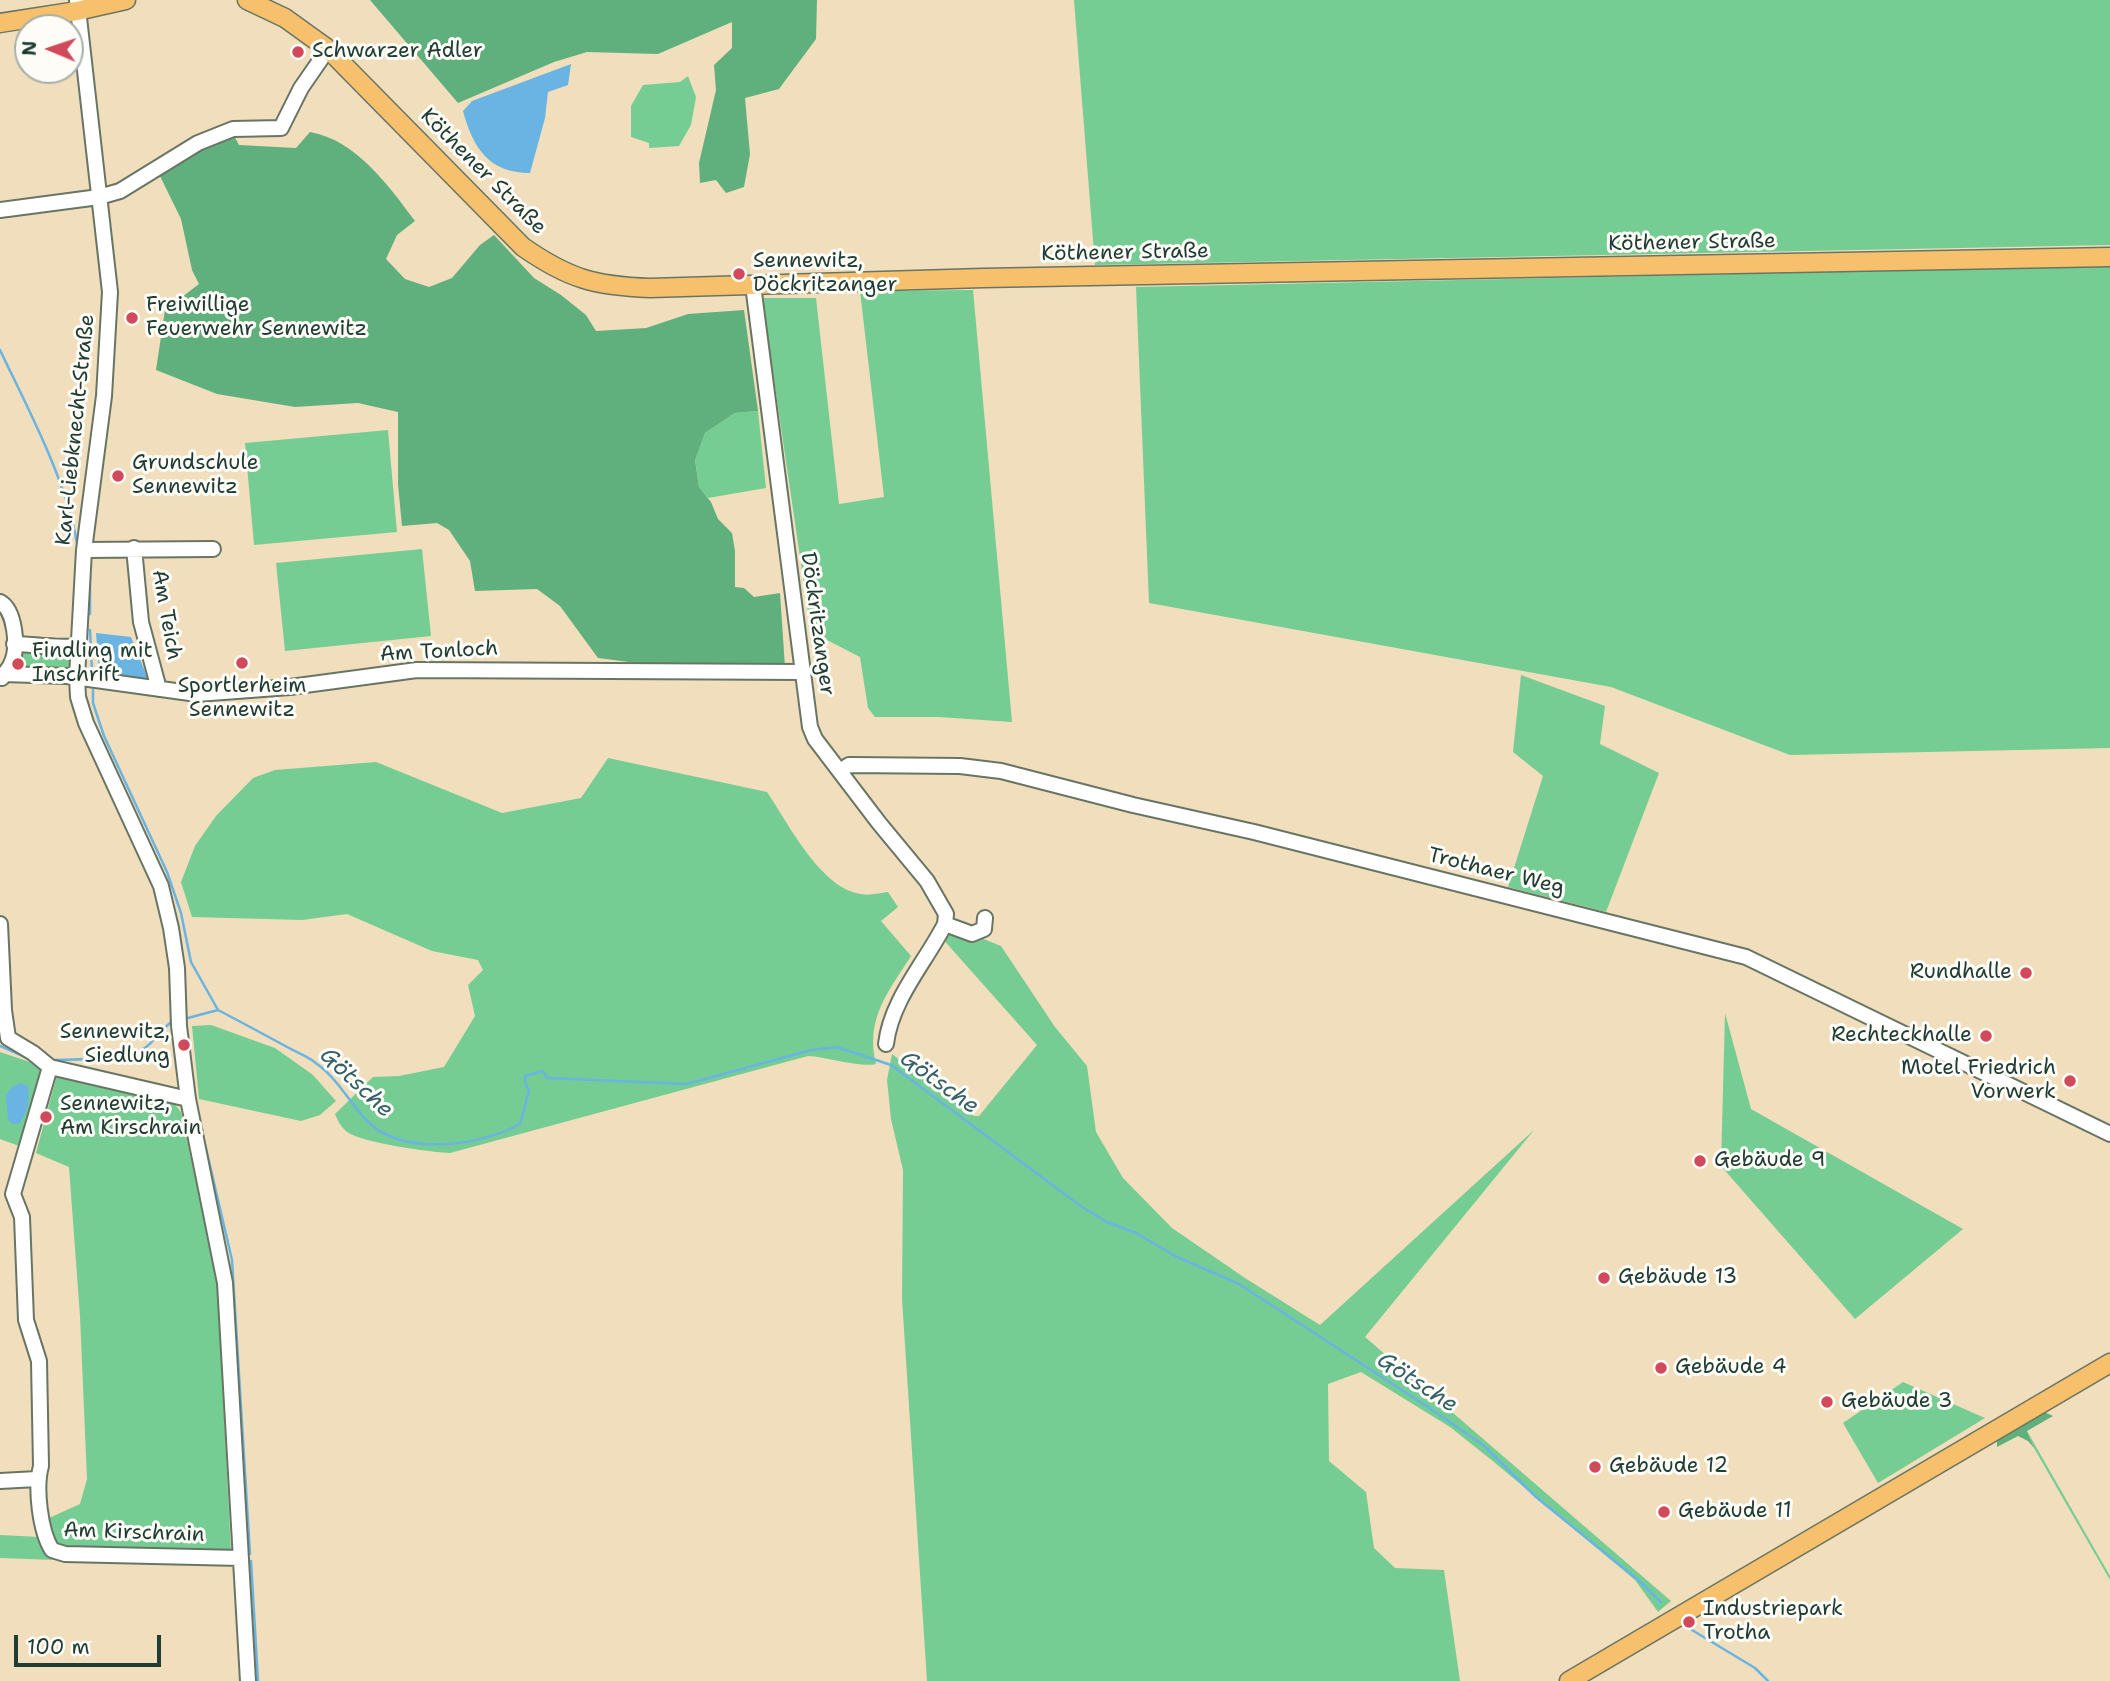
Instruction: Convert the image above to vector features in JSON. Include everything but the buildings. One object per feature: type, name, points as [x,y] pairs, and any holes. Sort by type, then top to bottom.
[{"type":"main road","points":[[0,23],[77,6],[126,0]]},
{"type":"main road","name":"Köthener Straße","points":[[247,0],[285,18],[328,49],[499,226],[523,247],[553,267],[588,282],[613,287],[2110,257]]},
{"type":"main road","points":[[1569,1681],[2110,1363]]},
{"type":"street","name":"Karl-Liebknecht-Straße","points":[[77,6],[110,292],[104,396],[84,550],[77,677]]},
{"type":"street","points":[[0,209],[99,197],[120,191],[198,143],[233,129],[281,128],[300,88],[328,49]]},
{"type":"street","name":"Döckritzanger","points":[[753,285],[810,727],[815,739],[927,881],[946,914],[945,924]]},
{"type":"street","name":"Am Teich","points":[[134,548],[141,622],[159,689]]},
{"type":"street","name":"Am Teich","points":[[84,550],[213,548]]},
{"type":"street","points":[[0,602],[9,611],[14,643],[11,665],[2,678]]},
{"type":"street","points":[[14,643],[48,644],[68,649],[79,645]]},
{"type":"street","name":"Am Tonloch","points":[[2,678],[77,677],[197,694],[290,687],[417,670],[804,673]]},
{"type":"street","points":[[77,677],[78,697],[86,723],[177,925],[178,1019],[188,1099],[225,1283],[248,1681]]},
{"type":"street","name":"Trothaer Weg","points":[[840,771],[849,765],[960,766],[1001,771],[1133,805],[1254,832],[1746,957],[2110,1134]]},
{"type":"street","points":[[886,1044],[888,1027],[898,1004],[945,924],[972,934],[984,929],[985,918]]},
{"type":"street","points":[[0,924],[8,1038],[33,1053],[50,1068],[188,1099]]},
{"type":"street","points":[[7,1192],[50,1068]]},
{"type":"street","name":"Am Kirschrain","points":[[7,1192],[22,1217],[26,1320],[39,1361],[41,1466],[37,1479],[44,1538],[52,1550],[65,1555],[241,1558]]},
{"type":"street","points":[[0,1481],[37,1479]]},
{"type":"green space","points":[[370,0],[817,0],[816,39],[779,89],[745,98],[750,154],[744,187],[726,193],[716,180],[700,183],[699,163],[716,90],[714,65],[732,48],[732,22],[658,54],[587,52],[554,62],[458,103]]},
{"type":"green space","points":[[1074,0],[2110,0],[2110,245],[1095,265]]},
{"type":"green space","points":[[688,76],[696,97],[691,125],[679,146],[649,148],[649,143],[631,137],[631,106],[643,85],[680,82]]},
{"type":"green space","points":[[232,132],[239,145],[296,148],[310,132],[342,144],[356,154],[382,179],[415,221],[397,235],[386,259],[405,279],[429,287],[452,278],[480,245],[494,235],[534,278],[586,315],[596,331],[646,328],[688,314],[744,310],[758,411],[735,413],[705,433],[695,460],[699,487],[711,502],[718,519],[732,533],[735,587],[744,588],[754,597],[780,593],[785,667],[668,667],[598,658],[560,606],[537,589],[475,591],[470,561],[449,530],[437,523],[402,526],[398,484],[398,412],[358,403],[295,407],[217,394],[156,370],[165,310],[199,284],[192,270],[181,219],[158,172]]},
{"type":"green space","points":[[2110,266],[2110,748],[1790,755],[1611,687],[1149,603],[1136,287]]},
{"type":"green space","points":[[973,290],[1012,722],[939,717],[875,717],[868,708],[860,657],[827,640],[810,625],[762,298],[816,298],[839,504],[884,497],[860,291]]},
{"type":"green space","points":[[758,411],[766,488],[708,498],[699,487],[695,459],[705,433],[735,413]]},
{"type":"green space","points":[[388,430],[397,532],[254,545],[245,443]]},
{"type":"green space","points":[[422,549],[431,636],[285,651],[276,563]]},
{"type":"green space","points":[[17,648],[73,649],[73,672],[17,671]]},
{"type":"green space","points":[[1521,675],[1605,706],[1600,744],[1659,773],[1606,912],[1508,887],[1543,776],[1513,752]]},
{"type":"green space","points":[[608,758],[767,792],[795,837],[832,880],[861,894],[888,892],[898,907],[881,921],[911,956],[887,994],[876,1020],[873,1048],[876,1064],[861,1065],[808,1056],[450,1153],[381,1143],[347,1132],[335,1114],[373,1077],[399,1076],[444,1067],[475,1016],[468,985],[483,970],[478,960],[432,951],[347,914],[302,920],[192,917],[181,882],[195,846],[216,816],[253,778],[275,770],[376,762],[502,813],[581,798]]},
{"type":"green space","points":[[952,932],[976,936],[1001,946],[1055,1027],[1087,1066],[1096,1132],[1123,1178],[1172,1228],[1320,1325],[1534,1130],[1365,1337],[1671,1601],[1658,1612],[1635,1580],[1494,1462],[1450,1427],[1361,1372],[1328,1384],[1329,1461],[1366,1492],[1374,1548],[1395,1568],[1444,1570],[1460,1681],[927,1681],[902,1299],[903,1170],[891,1119],[887,1080],[892,1054],[974,1116],[979,1116],[1037,1045],[941,937]]},
{"type":"green space","points":[[1725,1013],[1751,1109],[1963,1229],[1855,1319],[1721,1166]]},
{"type":"green space","points":[[211,1025],[275,1048],[313,1075],[336,1101],[320,1115],[301,1121],[199,1099],[192,1026]]},
{"type":"green space","points":[[0,1052],[42,1066],[37,1097],[19,1146],[0,1139]]},
{"type":"green space","points":[[57,1075],[173,1102],[181,1112],[217,1278],[231,1552],[65,1550],[51,1537],[49,1518],[80,1504],[87,1479],[80,1316],[69,1167],[36,1153]]},
{"type":"green space","points":[[1903,1382],[1985,1418],[1878,1483],[1843,1423]]},
{"type":"green space","points":[[2042,1411],[2053,1416],[2027,1431],[2034,1448],[2018,1436],[1997,1447],[1997,1436]]},
{"type":"green space","points":[[2027,1431],[2110,1576],[2110,1580],[2034,1448]]},
{"type":"green space","points":[[0,1535],[40,1537],[44,1549],[56,1560],[0,1558]]},
{"type":"water","points":[[571,64],[568,85],[548,92],[545,118],[530,173],[504,169],[493,163],[478,147],[463,111],[472,101]]},
{"type":"water","points":[[96,633],[131,637],[148,679],[99,673]]},
{"type":"water","points":[[21,1083],[28,1086],[28,1106],[19,1124],[12,1124],[8,1120],[6,1095],[12,1087]]},
{"type":"waterway","points":[[0,350],[56,472],[78,548]]},
{"type":"waterway","points":[[90,574],[90,614]]},
{"type":"waterway","points":[[90,630],[92,671]]},
{"type":"waterway","points":[[93,690],[93,703],[104,736],[167,872],[181,913],[191,962],[218,1010]]},
{"type":"waterway","name":"Götsche","points":[[184,1019],[218,1010],[314,1062],[331,1076],[367,1121],[382,1132],[400,1140],[421,1144],[484,1138],[520,1124],[529,1091],[525,1076],[543,1071],[547,1078],[687,1084],[811,1050],[837,1047],[891,1065],[1082,1207],[1107,1222],[1136,1233],[1175,1256],[1239,1284],[1483,1445],[1536,1497],[1637,1579],[1661,1602]]},
{"type":"waterway","name":"Götsche","points":[[49,1060],[96,1059],[130,1054],[146,1048],[174,1021]]},
{"type":"waterway","name":"Götsche","points":[[0,1046],[32,1060]]},
{"type":"waterway","points":[[201,1127],[232,1260],[250,1554]]},
{"type":"waterway","points":[[251,1561],[258,1681]]},
{"type":"waterway","name":"Götsche","points":[[1692,1630],[1755,1668],[1768,1681]]},
{"type":"place","name":"Schwarzer Adler","points":[[298,52]]},
{"type":"place","name":"Sennewitz, Döckritzanger","points":[[739,274]]},
{"type":"place","name":"Freiwillige Feuerwehr Sennewitz","points":[[132,318]]},
{"type":"place","name":"Grundschule Sennewitz","points":[[118,476]]},
{"type":"place","name":"Sportlerheim Sennewitz","points":[[242,663]]},
{"type":"place","name":"Findling mit Inschrift","points":[[18,664]]},
{"type":"place","name":"Rundhalle","points":[[2026,973]]},
{"type":"place","name":"Rechteckhalle","points":[[1986,1036]]},
{"type":"place","name":"Sennewitz, Siedlung","points":[[184,1045]]},
{"type":"place","name":"Motel Friedrich Vorwerk","points":[[2070,1081]]},
{"type":"place","name":"Sennewitz, Am Kirschrain","points":[[46,1117]]},
{"type":"place","name":"Gebäude 9","points":[[1700,1161]]},
{"type":"place","name":"Gebäude 13","points":[[1604,1278]]},
{"type":"place","name":"Gebäude 4","points":[[1661,1368]]},
{"type":"place","name":"Gebäude 3","points":[[1827,1402]]},
{"type":"place","name":"Gebäude 12","points":[[1595,1467]]},
{"type":"place","name":"Gebäude 11","points":[[1664,1512]]},
{"type":"place","name":"Industriepark Trotha","points":[[1689,1622]]}]
